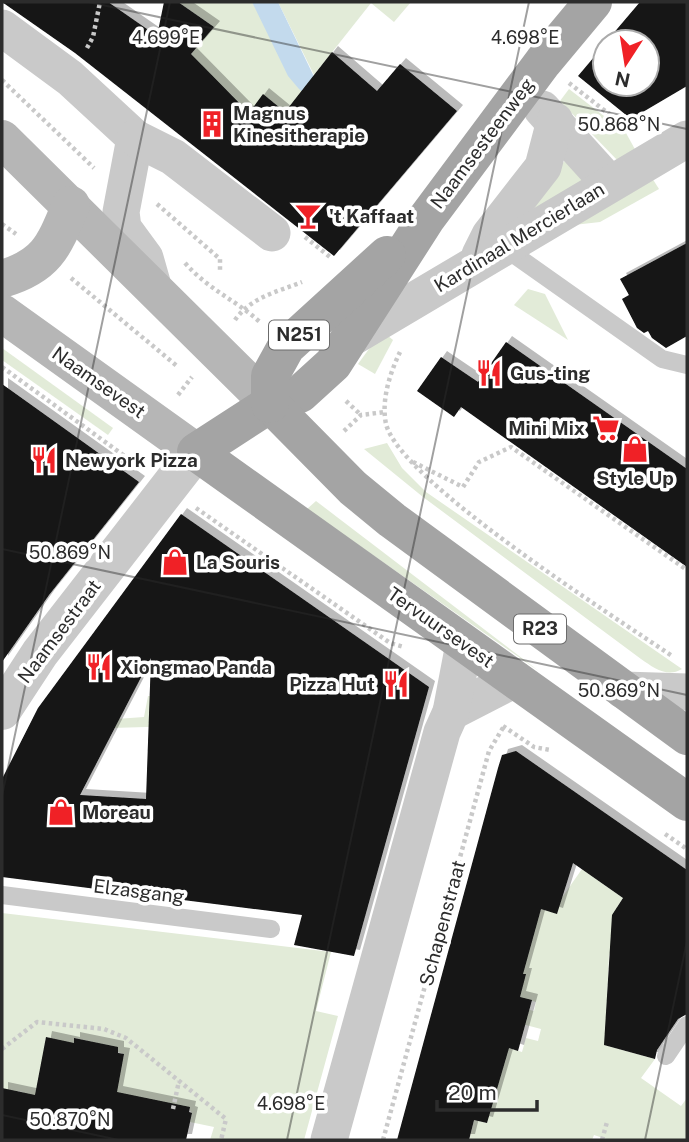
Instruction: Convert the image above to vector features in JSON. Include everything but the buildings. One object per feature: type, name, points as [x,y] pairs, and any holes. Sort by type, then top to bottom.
[{"type":"main road","name":"Naamsesteenweg","points":[[426,219],[286,347],[270,376],[270,404],[300,394],[333,364],[426,219],[522,89],[593,2]]},
{"type":"main road","points":[[2,139],[270,404],[196,452]]},
{"type":"main road","points":[[2,279],[33,267],[46,256],[71,205]]},
{"type":"main road","name":"Naamsevest","points":[[2,313],[196,452]]},
{"type":"main road","name":"R23","points":[[270,404],[353,488],[392,520],[687,736]]},
{"type":"main road","name":"Tervuursevest","points":[[196,452],[687,802]]},
{"type":"street","points":[[2,28],[70,78],[135,138],[173,157],[272,233]]},
{"type":"street","points":[[522,89],[555,121],[609,183]]},
{"type":"street","points":[[489,254],[490,236],[543,167],[555,121]]},
{"type":"street","points":[[135,138],[121,212],[123,228],[145,258],[154,287]]},
{"type":"street","name":"Kardinaal Mercierlaan","points":[[351,338],[687,139]]},
{"type":"street","name":"Naamsestraat","points":[[2,711],[40,653],[196,452]]},
{"type":"street","points":[[329,1140],[442,733],[451,712],[464,644]]},
{"type":"street","points":[[623,690],[682,676]]},
{"type":"street","points":[[451,712],[515,679]]},
{"type":"lane","points":[[489,254],[662,359],[687,365]]},
{"type":"lane","name":"Elzasgang","points":[[2,895],[271,929]]},
{"type":"lane","points":[[666,1056],[687,1026]]},
{"type":"path","points":[[70,78],[93,37],[100,2]]},
{"type":"path","points":[[566,81],[631,130],[636,140]]},
{"type":"path","points":[[62,270],[191,378],[182,389]]},
{"type":"path","points":[[243,307],[267,328]]},
{"type":"path","points":[[399,354],[387,387],[386,412],[391,435],[409,460],[452,501],[682,676]]},
{"type":"path","points":[[2,367],[128,459],[134,450]]},
{"type":"path","points":[[340,435],[360,415],[386,412]]},
{"type":"path","points":[[409,460],[463,486],[479,462],[511,447],[687,570]]},
{"type":"path","points":[[186,501],[390,643]]},
{"type":"path","name":"Schapenstraat","points":[[383,1140],[489,751],[510,717]]},
{"type":"path","points":[[494,720],[534,747],[554,750],[559,743]]},
{"type":"path","points":[[2,1049],[37,1022],[104,1029],[126,1038],[226,1119],[221,1140]]},
{"type":"path","points":[[173,1109],[179,1081]]},
{"type":"path","points":[[602,1140],[607,1122]]},
{"type":"green space","points":[[178,2],[252,2],[334,118],[276,122],[283,110],[263,95],[246,117],[229,103],[233,96],[217,84],[191,54],[214,27]]},
{"type":"green space","points":[[278,2],[411,2],[394,22],[371,3],[314,75]]},
{"type":"green space","points":[[569,89],[626,133],[637,153],[620,163],[560,101]]},
{"type":"green space","points":[[568,157],[588,178],[515,220]]},
{"type":"green space","points":[[652,178],[659,189],[600,222],[565,226]]},
{"type":"green space","points":[[528,289],[545,294],[568,340],[514,305]]},
{"type":"green space","points":[[382,331],[393,340],[375,374],[358,364]]},
{"type":"green space","points":[[2,348],[113,428],[108,435],[2,360]]},
{"type":"green space","points":[[387,443],[402,468],[426,492],[682,669],[671,673],[646,662],[423,497],[364,449]]},
{"type":"green space","points":[[316,501],[540,672],[307,509]]},
{"type":"green space","points":[[181,695],[181,726],[111,728],[116,719],[144,717],[148,696]]},
{"type":"green space","points":[[582,869],[623,898],[617,907],[640,922],[609,955],[605,1045],[655,1059],[641,1078],[681,1106],[687,1098],[687,1140],[609,1140],[594,1135],[592,1140],[469,1140],[474,1120],[487,1123],[502,1046],[522,1052],[526,1038],[538,1041],[541,1029],[522,1024],[526,1009],[534,1011],[536,1002],[512,995],[541,909],[557,913],[561,899]]},
{"type":"green space","points":[[2,913],[331,952],[316,1011],[338,1016],[304,1140],[210,1140],[214,1127],[190,1122],[192,1114],[189,1108],[113,1096],[120,1076],[115,1073],[119,1058],[123,1058],[124,1054],[118,1052],[115,1047],[75,1038],[74,1044],[46,1037],[37,1099],[22,1096],[23,1092],[18,1091],[17,1095],[2,1092]]},
{"type":"water","points":[[252,2],[278,2],[334,118],[299,89],[288,76]]},
{"type":"place","name":"Magnus Kinesitherapie","points":[[212,124]]},
{"type":"place","name":"'t Kaffaat","points":[[308,216]]},
{"type":"place","name":"Gus-ting","points":[[489,373]]},
{"type":"place","name":"Mini Mix","points":[[606,428]]},
{"type":"place","name":"Style Up","points":[[635,449]]},
{"type":"place","name":"Newyork Pizza","points":[[44,460]]},
{"type":"place","name":"La Souris","points":[[175,562]]},
{"type":"place","name":"Xiongmao Panda","points":[[99,667]]},
{"type":"place","name":"Pizza Hut","points":[[396,684]]},
{"type":"place","name":"Moreau","points":[[61,812]]}]
